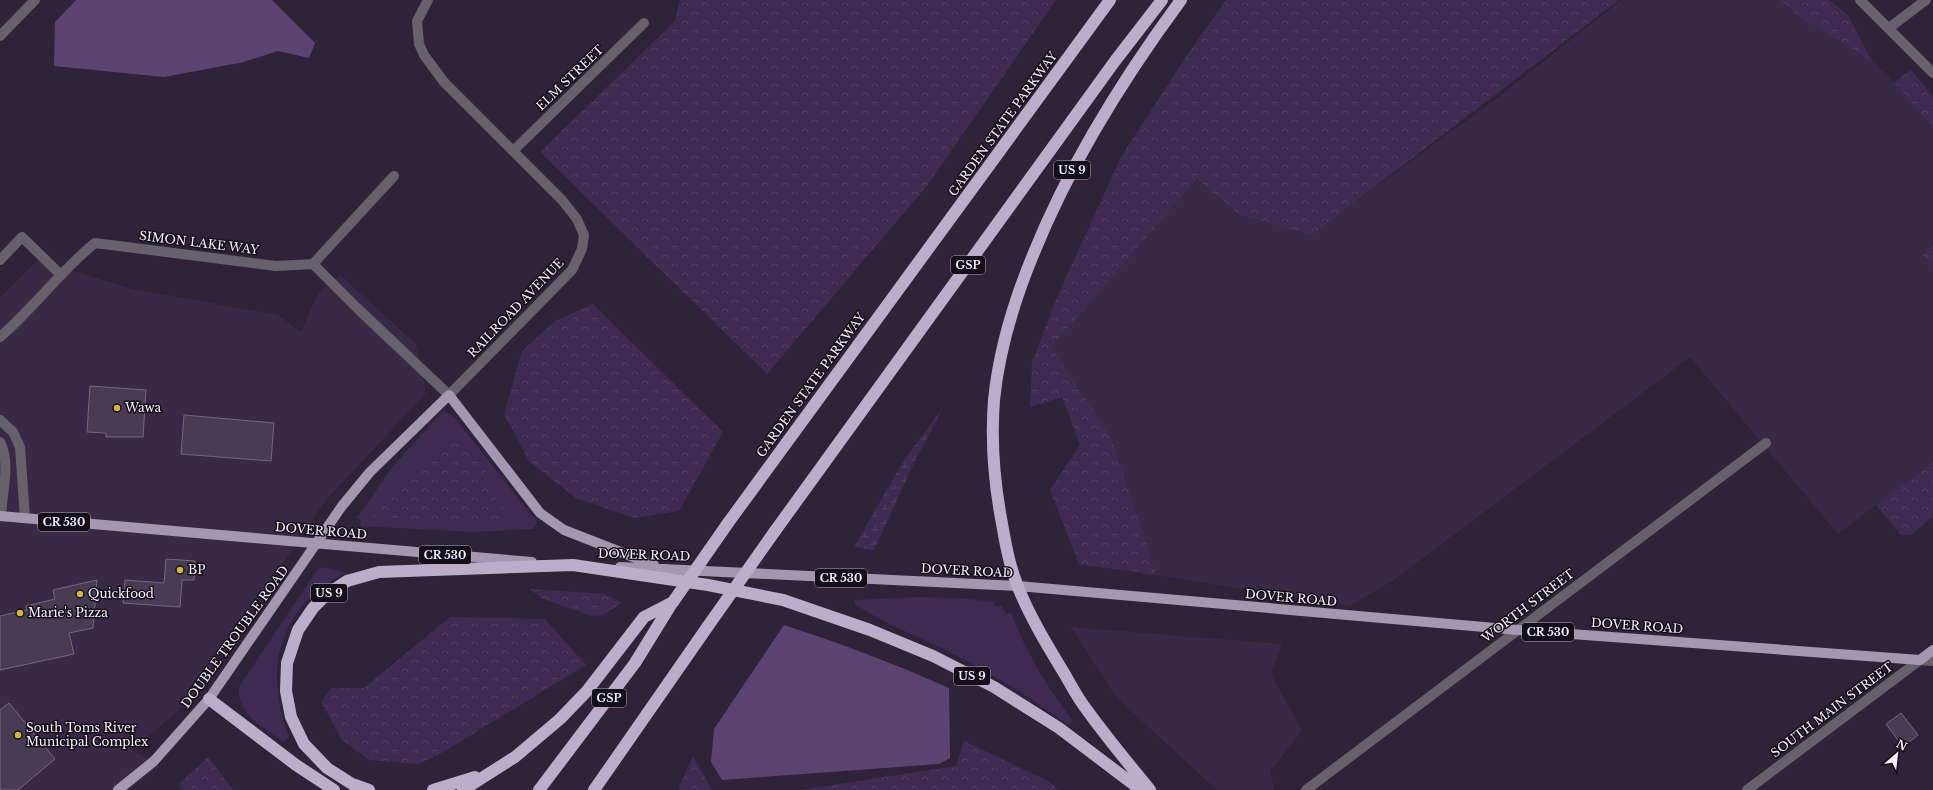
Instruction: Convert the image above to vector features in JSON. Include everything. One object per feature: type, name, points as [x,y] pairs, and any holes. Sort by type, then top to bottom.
[{"type":"highway","name":"GARDEN STATE PARKWAY","points":[[539,790],[635,663],[672,602],[728,523],[1110,0]]},
{"type":"highway","name":"GSP","points":[[594,790],[775,531],[1110,68],[1162,0]]},
{"type":"highway","name":"US 9","points":[[1150,790],[1085,709],[1042,638],[1018,586],[1005,540],[997,497],[994,459],[994,400],[1010,320],[1039,240],[1076,161],[1118,90],[1181,0]]},
{"type":"highway","name":"US 9","points":[[369,790],[352,784],[327,768],[304,744],[291,717],[286,691],[287,663],[298,630],[313,608],[326,595],[347,581],[379,572],[573,566],[708,585],[783,600],[870,630],[933,656],[994,687],[1059,728],[1141,790]]},
{"type":"highway","points":[[462,790],[515,757],[560,719],[587,691],[644,617],[672,602]]},
{"type":"highway","points":[[209,699],[296,765],[334,790]]},
{"type":"highway","points":[[432,790],[489,773]]},
{"type":"main road","name":"RAILROAD AVENUE","points":[[317,544],[342,506],[370,472],[449,395]]},
{"type":"main road","points":[[449,395],[540,513],[564,530],[663,569]]},
{"type":"main road","name":"DOVER ROAD","points":[[0,516],[573,566],[1018,586],[1518,630],[1920,660]]},
{"type":"main road","name":"DOUBLE TROUBLE ROAD","points":[[118,790],[154,761],[209,699],[317,544]]},
{"type":"main road","name":"SOUTH MAIN STREET","points":[[1920,660],[1933,650]]},
{"type":"street","points":[[0,36],[35,0]]},
{"type":"street","name":"RAILROAD AVENUE","points":[[428,0],[417,21],[419,44],[424,55],[441,79],[562,200],[577,219],[584,235],[582,249],[572,270],[556,289],[449,395]]},
{"type":"street","points":[[1860,0],[1933,73]]},
{"type":"street","points":[[1889,28],[1926,0]]},
{"type":"street","name":"ELM STREET","points":[[514,151],[644,23]]},
{"type":"street","points":[[394,176],[313,264],[449,395]]},
{"type":"street","points":[[0,260],[22,237],[61,275]]},
{"type":"street","name":"SIMON LAKE WAY","points":[[0,337],[19,320],[77,258],[95,243],[276,266],[313,264]]},
{"type":"street","points":[[0,420],[13,432],[20,446],[25,518]]},
{"type":"street","points":[[0,442],[4,450],[5,460],[0,516]]},
{"type":"street","name":"WORTH STREET","points":[[1306,790],[1766,443]]},
{"type":"street","name":"DOVER ROAD","points":[[1920,660],[1933,661]]},
{"type":"street","name":"SOUTH MAIN STREET","points":[[1747,790],[1920,660]]},
{"type":"shaded area","points":[[76,0],[272,0],[315,43],[309,58],[278,51],[244,62],[164,77],[54,66],[55,22]]},
{"type":"shaded area","points":[[1621,0],[1779,0],[1807,22],[1872,61],[1894,82],[1933,129],[1933,246],[1924,255],[1933,265],[1933,462],[1838,534],[1690,357],[1391,582],[1349,606],[1157,575],[1111,437],[1050,347],[1197,179],[1239,214],[1312,234],[1500,96]]},
{"type":"shaded area","points":[[38,260],[132,289],[278,315],[301,332],[318,293],[340,275],[416,344],[426,393],[325,501],[191,700],[132,750],[160,766],[128,790],[0,790],[0,298]]},
{"type":"shaded area","points":[[784,625],[867,654],[949,688],[950,758],[939,764],[722,780],[711,762],[714,729]]},
{"type":"shaded area","points":[[1071,627],[1282,644],[1271,674],[1302,731],[1270,771],[1274,790],[1217,790],[1117,698]]},
{"type":"green space","points":[[680,0],[1056,0],[926,187],[767,374],[540,152],[675,21]]},
{"type":"green space","points":[[1226,0],[1619,0],[1312,235],[1239,214],[1197,179],[1051,347],[1111,437],[1157,575],[1079,564],[1050,490],[1080,445],[1062,397],[1030,407],[1032,363],[1054,304],[1121,157],[1185,58]]},
{"type":"green space","points":[[1779,0],[1829,0],[1848,15],[1872,61],[1807,22]]},
{"type":"green space","points":[[1911,70],[1933,96],[1933,129],[1894,82]]},
{"type":"green space","points":[[1933,246],[1933,265],[1923,255]]},
{"type":"green space","points":[[593,304],[723,432],[679,511],[635,518],[576,498],[529,461],[504,414],[522,351],[555,321]]},
{"type":"green space","points":[[943,408],[916,459],[874,550],[854,547],[904,460]]},
{"type":"green space","points":[[443,411],[455,418],[537,522],[533,529],[472,532],[360,526],[361,520],[357,518],[393,466]]},
{"type":"green space","points":[[457,436],[483,466],[496,498],[508,514],[485,525],[369,516]]},
{"type":"green space","points":[[1933,462],[1933,517],[1911,535],[1901,535],[1876,505]]},
{"type":"green space","points":[[319,567],[346,572],[323,587],[305,604],[291,622],[282,642],[278,664],[277,687],[281,711],[289,737],[283,742],[260,725],[247,712],[242,705],[239,696],[239,687]]},
{"type":"green space","points":[[530,589],[605,594],[622,603],[603,615],[592,616],[541,598]]},
{"type":"green space","points":[[916,597],[959,598],[993,602],[995,606],[1002,606],[1006,614],[1011,613],[1023,642],[1038,669],[1054,696],[1073,721],[1068,725],[1025,695],[980,668],[865,611],[854,604],[855,600]]},
{"type":"green space","points":[[450,617],[545,619],[586,665],[438,755],[418,764],[369,760],[342,740],[321,702],[331,688],[364,688]]},
{"type":"green space","points":[[964,741],[1050,782],[1058,790],[800,790],[956,766]]},
{"type":"green space","points":[[693,756],[712,790],[678,790]]},
{"type":"green space","points":[[208,757],[233,790],[182,790],[179,784]]},
{"type":"building","name":"Wawa","points":[[90,386],[146,390],[143,437],[106,437],[106,433],[87,432]]},
{"type":"building","name":"Wawa","points":[[184,415],[274,423],[271,461],[181,454]]},
{"type":"building","points":[[166,559],[195,561],[194,580],[182,580],[180,607],[123,603],[125,580],[164,583]]},
{"type":"building","points":[[97,580],[93,628],[69,633],[74,654],[0,670],[0,616],[27,610],[26,606],[55,599],[53,590]]},
{"type":"building","name":"South Toms River Municipal Complex","points":[[9,703],[55,759],[18,790],[0,790],[0,710]]},
{"type":"building","points":[[1901,713],[1918,735],[1903,747],[1886,724]]},
{"type":"place","name":"Wawa","points":[[117,408]]},
{"type":"place","name":"BP","points":[[180,570]]},
{"type":"place","name":"Quickfood","points":[[80,594]]},
{"type":"place","name":"Marie's Pizza","points":[[20,613]]},
{"type":"place","name":"South Toms River Municipal Complex","points":[[18,735]]}]
